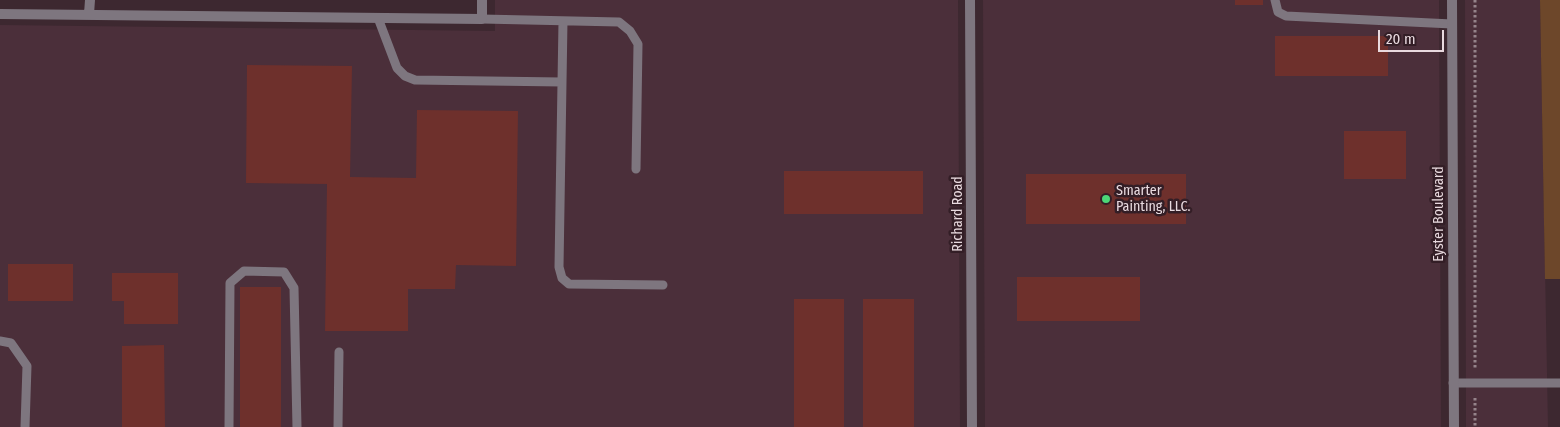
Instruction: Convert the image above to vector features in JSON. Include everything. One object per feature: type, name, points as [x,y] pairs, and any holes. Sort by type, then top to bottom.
[{"type":"street","points":[[89,14],[90,0]]},
{"type":"street","points":[[0,14],[482,19],[482,0]]},
{"type":"street","name":"Richard Road","points":[[970,0],[972,427]]},
{"type":"street","name":"Eyster Boulevard","points":[[1452,0],[1454,427]]},
{"type":"lane","points":[[1275,0],[1278,12],[1286,16],[1452,24]]},
{"type":"lane","points":[[378,18],[397,68],[405,76],[415,80],[562,82]]},
{"type":"lane","points":[[482,19],[620,22],[630,31],[638,44],[636,169]]},
{"type":"lane","points":[[563,21],[559,267],[562,278],[569,284],[663,285]]},
{"type":"lane","points":[[229,427],[230,283],[244,271],[284,272],[294,288],[297,427]]},
{"type":"lane","points":[[0,341],[11,344],[27,366],[25,427]]},
{"type":"lane","points":[[338,352],[338,427]]},
{"type":"lane","points":[[1454,383],[1560,383]]},
{"type":"path","points":[[1475,0],[1475,427]]},
{"type":"shaded area","points":[[495,0],[958,0],[960,427],[0,427],[0,25],[495,31]]},
{"type":"shaded area","points":[[983,0],[1439,0],[1441,427],[985,427]]},
{"type":"shaded area","points":[[1465,0],[1540,0],[1548,427],[1466,427]]},
{"type":"shaded area","points":[[1540,0],[1560,0],[1560,279],[1545,279]]},
{"type":"building","points":[[1235,0],[1263,0],[1263,5],[1235,5]]},
{"type":"building","points":[[1275,36],[1388,36],[1388,76],[1275,76]]},
{"type":"building","points":[[247,65],[352,66],[350,177],[416,178],[417,110],[518,111],[516,266],[456,265],[455,289],[408,289],[408,331],[325,331],[327,184],[246,183]]},
{"type":"building","points":[[1344,131],[1406,131],[1406,179],[1344,179]]},
{"type":"building","points":[[784,171],[923,171],[923,214],[784,214]]},
{"type":"building","name":"Smarter Painting, LLC.","points":[[1026,174],[1186,174],[1186,224],[1026,224]]},
{"type":"building","points":[[8,264],[73,264],[73,301],[8,301]]},
{"type":"building","points":[[112,273],[178,273],[178,324],[124,324],[124,301],[112,301]]},
{"type":"building","points":[[1017,277],[1140,277],[1140,321],[1017,321]]},
{"type":"building","points":[[240,287],[281,287],[281,427],[240,427]]},
{"type":"building","points":[[794,299],[844,299],[844,427],[794,427]]},
{"type":"building","points":[[863,299],[914,299],[914,427],[863,427]]},
{"type":"building","points":[[164,345],[165,427],[122,427],[122,346]]},
{"type":"place","name":"Smarter Painting, LLC.","points":[[1106,199]]}]
